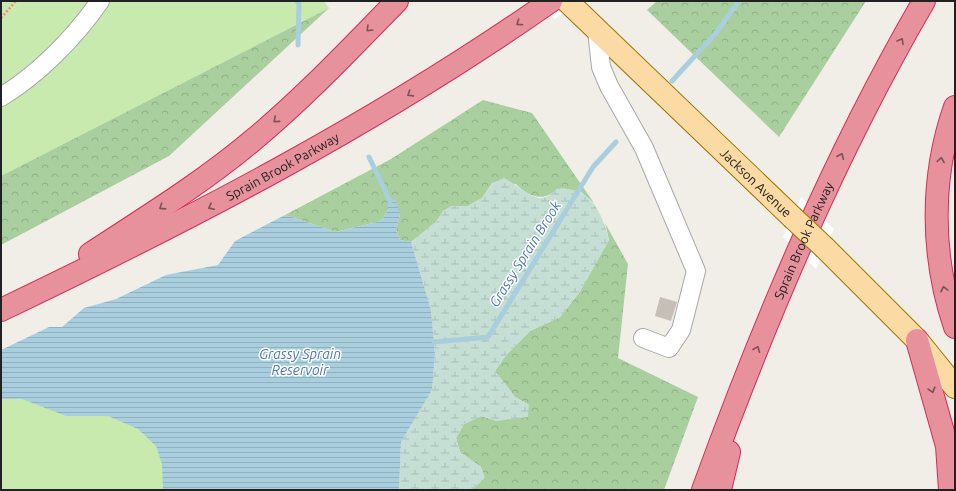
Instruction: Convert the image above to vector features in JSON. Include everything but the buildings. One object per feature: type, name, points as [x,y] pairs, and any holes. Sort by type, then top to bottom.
[{"type":"highway","points":[[9,306],[161,208],[225,163],[292,106],[396,1]]},
{"type":"highway","name":"Sprain Brook Parkway","points":[[9,306],[184,221],[334,140],[436,78],[551,1]]},
{"type":"highway","name":"Sprain Brook Parkway","points":[[702,490],[746,376],[792,265],[841,156],[882,76],[924,1]]},
{"type":"highway","points":[[955,108],[945,139],[941,161],[938,182],[936,226],[941,273],[955,327]]},
{"type":"highway","points":[[917,340],[947,446],[950,490]]},
{"type":"highway","points":[[720,490],[746,376]]},
{"type":"main road","name":"Jackson Avenue","points":[[570,4],[825,248],[917,340],[955,387]]},
{"type":"lane","points":[[1,96],[39,70],[51,56],[65,45],[100,1]]},
{"type":"lane","points":[[597,30],[601,67],[609,86],[644,148],[696,271],[680,330],[669,348],[642,338]]},
{"type":"path","points":[[1,18],[16,1]]},
{"type":"green space","points":[[1,1],[324,1],[329,8],[1,176]]},
{"type":"green space","points":[[657,1],[866,1],[779,137],[647,10]]},
{"type":"green space","points":[[329,8],[169,156],[1,245],[1,176]]},
{"type":"green space","points":[[483,100],[532,113],[594,203],[580,191],[557,189],[547,196],[541,197],[530,195],[516,184],[492,183],[482,198],[468,206],[452,206],[443,211],[436,222],[411,242],[400,240],[396,230],[400,215],[388,210],[381,221],[336,232],[285,215],[391,159]]},
{"type":"green space","points":[[504,178],[534,197],[539,198],[547,196],[562,188],[581,193],[593,203],[597,209],[609,240],[579,293],[560,317],[530,331],[506,355],[495,371],[515,397],[529,405],[528,417],[497,421],[481,416],[464,424],[456,438],[460,452],[481,467],[485,478],[472,490],[399,490],[401,442],[432,390],[435,354],[431,310],[411,242],[436,222],[443,211],[452,206],[468,206],[482,198],[492,183]]},
{"type":"green space","points":[[605,223],[628,264],[618,358],[698,397],[664,490],[472,490],[484,478],[481,467],[460,452],[456,438],[464,424],[481,416],[497,421],[529,405],[515,397],[495,371],[506,355],[530,331],[560,317],[579,293],[609,240]]},
{"type":"green space","points":[[1,397],[133,402],[216,490],[1,490]]},
{"type":"water","name":"Grassy Sprain Reservoir","points":[[395,198],[400,215],[396,230],[400,240],[411,242],[431,310],[435,354],[432,390],[401,442],[399,490],[163,490],[162,464],[156,446],[138,429],[108,416],[66,416],[22,399],[1,399],[1,350],[49,327],[62,327],[84,308],[116,299],[166,275],[218,265],[235,241],[285,215],[336,232],[381,221],[388,210],[387,202]]},
{"type":"pier","points":[[537,1],[580,1],[555,19]]},
{"type":"pier","points":[[801,197],[834,229],[816,269],[783,237]]},
{"type":"waterway","points":[[297,1],[299,4],[298,45]]},
{"type":"waterway","name":"Grassy Sprain Brook","points":[[672,81],[716,33],[739,1]]},
{"type":"waterway","name":"Grassy Sprain Brook","points":[[434,342],[488,337],[593,167],[616,142]]},
{"type":"waterway","points":[[369,157],[390,201]]}]
